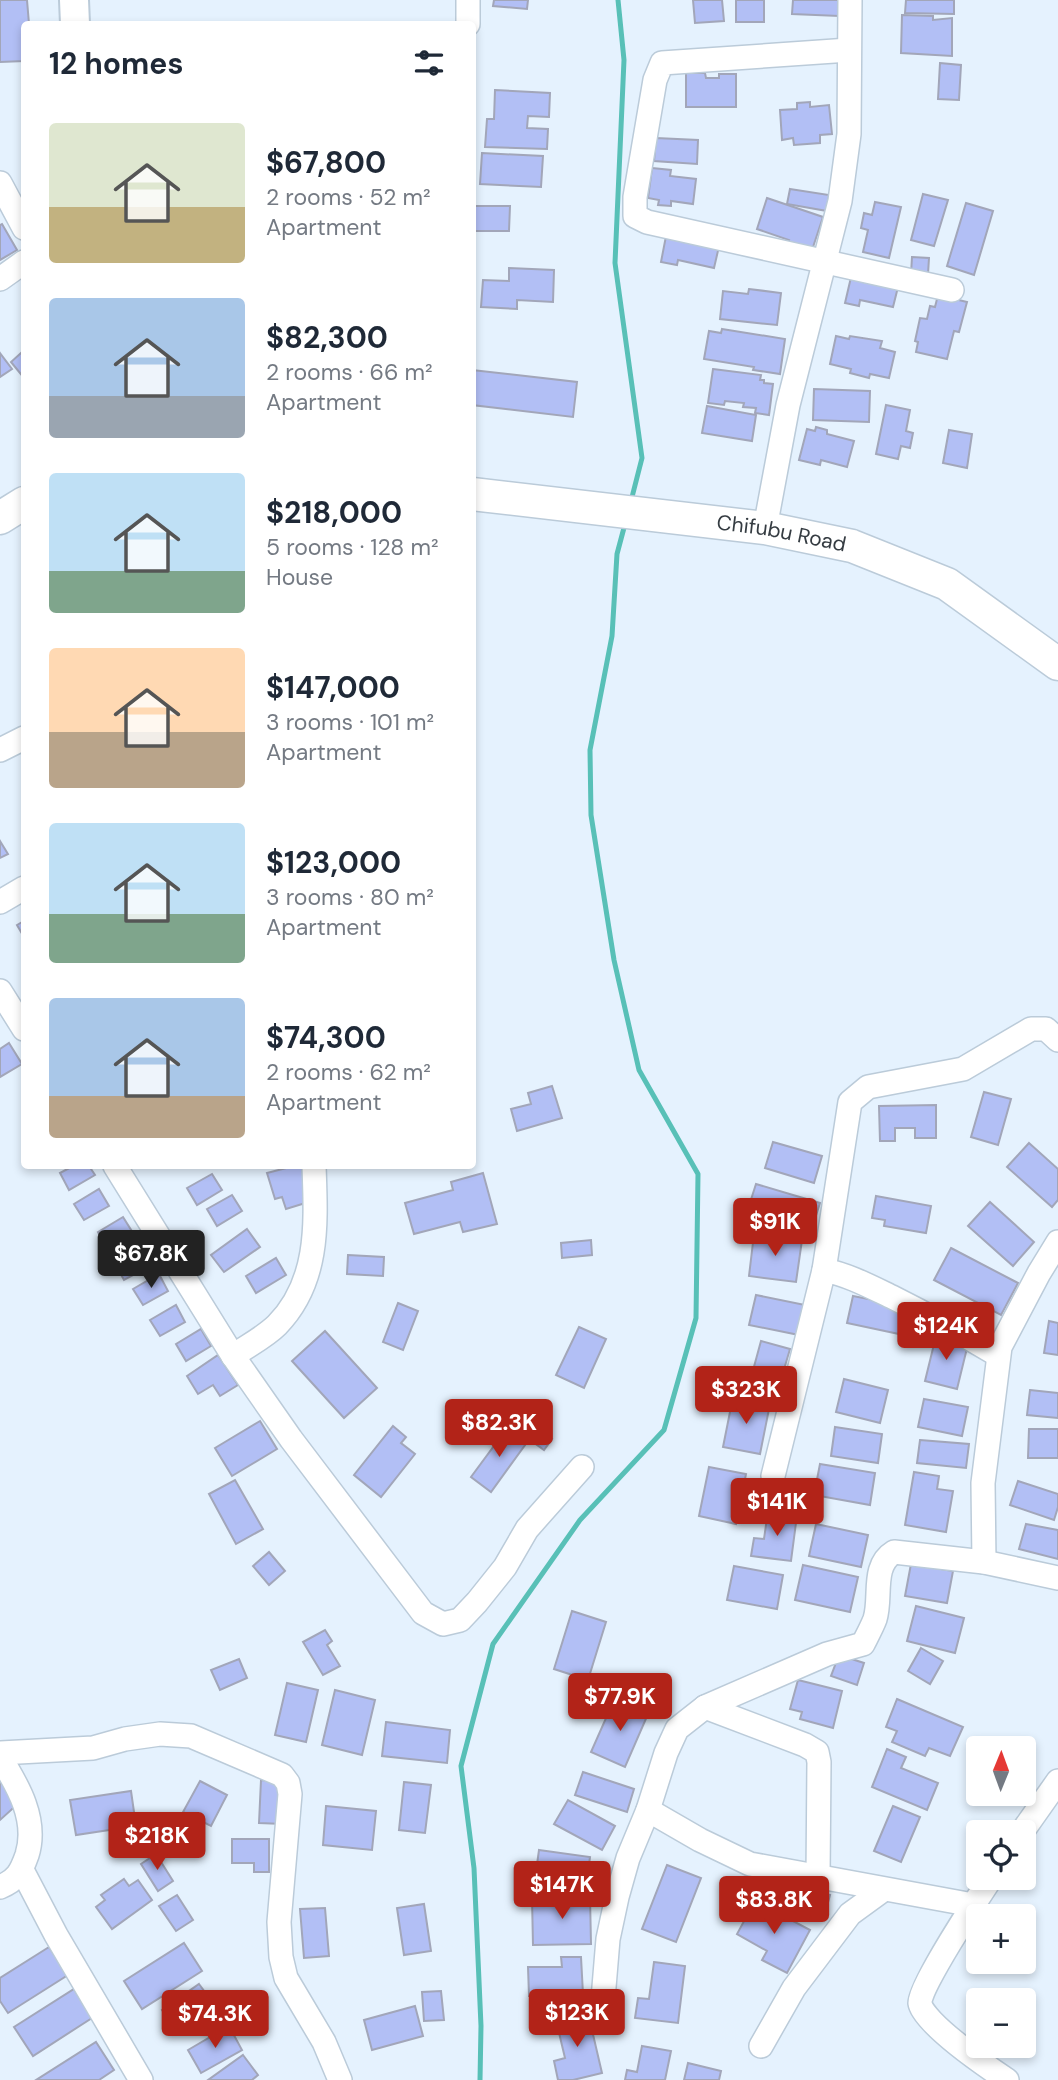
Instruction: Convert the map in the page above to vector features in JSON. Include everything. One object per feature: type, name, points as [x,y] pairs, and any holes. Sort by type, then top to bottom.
[{"type":"main road","name":"Chifubu Road","points":[[476,494],[765,528],[852,546],[947,584],[1058,664]]},
{"type":"main road","points":[[0,518],[21,505]]},
{"type":"street","points":[[74,0],[75,21]]},
{"type":"street","points":[[468,0],[468,21]]},
{"type":"street","points":[[765,528],[788,405],[840,201],[849,134],[850,0]]},
{"type":"street","points":[[849,50],[662,63],[655,79],[635,197],[635,216],[647,222],[952,290]]},
{"type":"street","points":[[0,183],[21,222]]},
{"type":"street","points":[[0,279],[21,264]]},
{"type":"street","points":[[0,750],[21,740]]},
{"type":"street","points":[[0,902],[21,890]]},
{"type":"street","points":[[0,991],[21,1024]]},
{"type":"street","points":[[773,1476],[824,1270],[850,1102],[868,1087],[962,1069],[1031,1029],[1046,1029],[1058,1040]]},
{"type":"street","points":[[117,1169],[233,1356],[291,1439],[423,1613],[443,1624],[460,1619],[505,1567],[527,1529],[582,1467]]},
{"type":"street","points":[[233,1356],[276,1327],[305,1286],[312,1261],[316,1226],[314,1169]]},
{"type":"street","points":[[984,1562],[983,1483],[998,1355],[1004,1336],[1058,1242]]},
{"type":"street","points":[[824,1270],[843,1274],[914,1308],[998,1355]]},
{"type":"street","points":[[603,1999],[608,1939],[617,1897],[628,1858],[677,1729],[705,1707],[827,1654],[863,1644],[876,1618],[881,1567],[887,1556],[894,1552],[984,1562],[1058,1578]]},
{"type":"street","points":[[705,1707],[817,1752],[818,1877]]},
{"type":"street","points":[[0,1887],[13,1882],[22,1870],[29,1848],[30,1827],[15,1781],[0,1755],[93,1748],[125,1739],[160,1734],[181,1735],[191,1736],[282,1775],[288,1783],[290,1794],[279,1922],[281,1957],[289,1985],[324,2042],[340,2080]]},
{"type":"street","points":[[1030,1820],[1058,1780]]},
{"type":"street","points":[[648,1810],[750,1864],[967,1904]]},
{"type":"street","points":[[22,1870],[56,1935],[141,2080]]},
{"type":"street","points":[[761,2046],[794,1988],[850,1914],[883,1889]]},
{"type":"street","points":[[966,1916],[931,1973],[920,1994],[920,2004],[923,2013],[935,2027],[1007,2080]]},
{"type":"building","points":[[0,0],[27,0],[29,21],[21,21],[21,61],[0,62]]},
{"type":"building","points":[[494,0],[528,0],[527,9],[493,6]]},
{"type":"building","points":[[693,0],[722,0],[724,21],[695,23]]},
{"type":"building","points":[[736,0],[764,0],[764,22],[736,22]]},
{"type":"building","points":[[793,0],[840,0],[839,16],[792,14]]},
{"type":"building","points":[[906,0],[954,0],[954,14],[905,13]]},
{"type":"building","points":[[902,15],[933,16],[933,20],[952,18],[952,56],[901,53]]},
{"type":"building","points":[[940,63],[961,65],[959,100],[938,99]]},
{"type":"building","points":[[686,73],[705,73],[706,78],[719,78],[719,74],[736,74],[736,107],[686,107]]},
{"type":"building","points":[[495,90],[550,93],[549,117],[528,116],[527,128],[548,129],[547,149],[485,147],[487,119],[494,119]]},
{"type":"building","points":[[810,102],[810,107],[829,105],[832,134],[820,135],[820,143],[794,145],[793,138],[782,140],[780,110],[797,109],[797,103]]},
{"type":"building","points":[[656,138],[698,140],[697,164],[654,161]]},
{"type":"building","points":[[482,153],[543,156],[541,187],[480,184]]},
{"type":"building","points":[[652,168],[671,170],[670,176],[696,179],[693,204],[671,201],[671,206],[658,205],[659,200],[648,198]]},
{"type":"building","points":[[790,189],[829,195],[827,211],[787,204]]},
{"type":"building","points":[[923,194],[948,200],[934,246],[911,240]]},
{"type":"building","points":[[767,198],[823,217],[811,253],[787,245],[789,240],[757,229]]},
{"type":"building","points":[[875,202],[901,207],[889,258],[863,252],[868,230],[861,228],[864,213],[872,215]]},
{"type":"building","points":[[966,203],[993,211],[974,275],[947,266]]},
{"type":"building","points":[[476,206],[510,206],[509,231],[476,231]]},
{"type":"building","points":[[2,224],[17,250],[0,260],[0,225]]},
{"type":"building","points":[[667,231],[720,242],[714,268],[678,260],[677,265],[661,262]]},
{"type":"building","points":[[912,257],[929,258],[928,274],[911,274]]},
{"type":"building","points":[[509,268],[554,270],[553,302],[517,300],[517,309],[481,307],[483,280],[509,281]]},
{"type":"building","points":[[852,273],[899,283],[893,307],[860,300],[859,306],[845,303]]},
{"type":"building","points":[[749,289],[781,293],[777,325],[720,319],[723,291],[748,294]]},
{"type":"building","points":[[938,295],[967,302],[959,332],[954,331],[947,359],[916,352],[918,342],[915,341],[920,318],[927,319],[930,306],[935,307]]},
{"type":"building","points":[[722,329],[785,339],[780,374],[704,359],[709,331],[721,333]]},
{"type":"building","points":[[836,336],[882,341],[880,348],[895,352],[889,378],[870,374],[869,378],[850,373],[851,369],[830,364]]},
{"type":"building","points":[[0,353],[12,369],[0,377]]},
{"type":"building","points":[[21,353],[21,374],[11,362]]},
{"type":"building","points":[[713,369],[761,375],[760,380],[764,380],[764,383],[773,384],[769,415],[755,413],[756,408],[743,407],[744,403],[708,403]]},
{"type":"building","points":[[476,370],[577,382],[573,417],[476,405]]},
{"type":"building","points":[[814,389],[870,391],[869,422],[813,420]]},
{"type":"building","points":[[886,405],[910,410],[906,431],[913,433],[910,448],[901,446],[898,459],[876,454]]},
{"type":"building","points":[[707,406],[756,415],[752,441],[702,433]]},
{"type":"building","points":[[816,427],[827,430],[827,434],[854,441],[847,467],[821,460],[820,465],[799,460],[807,429],[815,431]]},
{"type":"building","points":[[949,430],[972,434],[967,468],[943,463]]},
{"type":"building","points":[[0,841],[8,854],[0,858]]},
{"type":"building","points":[[9,1043],[21,1065],[0,1077],[0,1049]]},
{"type":"building","points":[[552,1086],[562,1118],[517,1131],[511,1109],[531,1104],[528,1093]]},
{"type":"building","points":[[984,1092],[1011,1099],[998,1145],[971,1137]]},
{"type":"building","points":[[936,1105],[936,1138],[915,1138],[915,1128],[895,1128],[895,1141],[880,1141],[879,1106]]},
{"type":"building","points":[[773,1142],[822,1156],[814,1183],[765,1168]]},
{"type":"building","points":[[1029,1143],[1058,1169],[1058,1200],[1052,1207],[1007,1167]]},
{"type":"building","points":[[67,1169],[91,1169],[95,1175],[69,1190],[60,1173]]},
{"type":"building","points":[[282,1169],[305,1169],[315,1200],[286,1209],[282,1197],[275,1199],[267,1173]]},
{"type":"building","points":[[483,1173],[497,1224],[463,1232],[460,1222],[414,1234],[405,1203],[453,1190],[451,1182]]},
{"type":"building","points":[[212,1174],[222,1190],[197,1205],[187,1188]]},
{"type":"building","points":[[756,1184],[820,1203],[811,1231],[747,1212]]},
{"type":"building","points":[[99,1189],[109,1206],[84,1220],[74,1204]]},
{"type":"building","points":[[232,1195],[242,1211],[217,1226],[207,1209]]},
{"type":"building","points":[[876,1196],[931,1206],[926,1233],[884,1226],[885,1220],[872,1218]]},
{"type":"building","points":[[990,1202],[1034,1242],[1013,1266],[968,1226]]},
{"type":"building","points":[[123,1217],[133,1233],[107,1248],[98,1232]]},
{"type":"building","points":[[247,1229],[260,1247],[224,1272],[211,1255]]},
{"type":"building","points":[[754,1234],[802,1240],[796,1282],[749,1276]]},
{"type":"building","points":[[591,1240],[592,1255],[562,1258],[561,1243]]},
{"type":"building","points":[[951,1248],[1018,1283],[1001,1315],[934,1280]]},
{"type":"building","points":[[140,1249],[150,1266],[124,1280],[115,1264]]},
{"type":"building","points":[[348,1255],[384,1257],[383,1276],[347,1274]]},
{"type":"building","points":[[276,1258],[286,1275],[256,1293],[246,1276]]},
{"type":"building","points":[[159,1274],[168,1291],[143,1305],[133,1289]]},
{"type":"building","points":[[756,1295],[805,1305],[799,1335],[749,1325]]},
{"type":"building","points":[[853,1296],[904,1306],[899,1334],[847,1323]]},
{"type":"building","points":[[398,1303],[418,1311],[403,1350],[383,1342]]},
{"type":"building","points":[[176,1305],[185,1322],[160,1336],[150,1320]]},
{"type":"building","points":[[1049,1321],[1058,1323],[1058,1355],[1044,1353]]},
{"type":"building","points":[[579,1327],[606,1339],[584,1388],[556,1375]]},
{"type":"building","points":[[201,1329],[211,1346],[186,1361],[176,1344]]},
{"type":"building","points":[[325,1331],[377,1388],[344,1418],[292,1361]]},
{"type":"building","points":[[936,1336],[968,1344],[957,1389],[925,1381]]},
{"type":"building","points":[[761,1341],[790,1349],[777,1393],[749,1385]]},
{"type":"building","points":[[218,1355],[238,1385],[220,1396],[213,1385],[198,1394],[187,1376]]},
{"type":"building","points":[[844,1379],[888,1390],[880,1423],[836,1412]]},
{"type":"building","points":[[1030,1390],[1058,1393],[1058,1418],[1027,1415]]},
{"type":"building","points":[[733,1397],[770,1404],[760,1454],[723,1447]]},
{"type":"building","points":[[924,1399],[968,1407],[962,1436],[918,1427]]},
{"type":"building","points":[[526,1420],[552,1439],[544,1450],[518,1431]]},
{"type":"building","points":[[260,1421],[277,1449],[232,1476],[215,1448]]},
{"type":"building","points":[[393,1426],[406,1437],[401,1443],[415,1454],[381,1497],[354,1475]]},
{"type":"building","points":[[508,1427],[528,1441],[491,1492],[471,1477]]},
{"type":"building","points":[[835,1427],[882,1434],[878,1463],[831,1456]]},
{"type":"building","points":[[1029,1429],[1058,1429],[1058,1458],[1028,1458]]},
{"type":"building","points":[[920,1440],[969,1444],[966,1468],[917,1463]]},
{"type":"building","points":[[820,1464],[875,1473],[870,1505],[814,1495]]},
{"type":"building","points":[[709,1467],[746,1474],[736,1524],[699,1516]]},
{"type":"building","points":[[914,1472],[939,1476],[937,1489],[953,1491],[946,1532],[905,1525]]},
{"type":"building","points":[[235,1480],[263,1529],[236,1544],[209,1494]]},
{"type":"building","points":[[1018,1481],[1058,1494],[1054,1520],[1010,1505]]},
{"type":"building","points":[[768,1511],[797,1515],[791,1561],[751,1556],[754,1538],[764,1539]]},
{"type":"building","points":[[816,1524],[868,1535],[861,1567],[809,1556]]},
{"type":"building","points":[[1026,1524],[1058,1530],[1058,1559],[1019,1549]]},
{"type":"building","points":[[269,1552],[285,1571],[269,1585],[253,1566]]},
{"type":"building","points":[[911,1564],[953,1571],[947,1603],[905,1596]]},
{"type":"building","points":[[803,1565],[858,1577],[850,1612],[795,1600]]},
{"type":"building","points":[[734,1566],[783,1575],[777,1609],[727,1600]]},
{"type":"building","points":[[916,1606],[964,1618],[955,1653],[907,1641]]},
{"type":"building","points":[[572,1611],[606,1622],[588,1680],[554,1669]]},
{"type":"building","points":[[325,1630],[332,1641],[327,1645],[340,1666],[323,1675],[303,1642]]},
{"type":"building","points":[[921,1648],[943,1661],[930,1684],[908,1671]]},
{"type":"building","points":[[839,1655],[864,1663],[857,1685],[831,1676]]},
{"type":"building","points":[[239,1659],[247,1678],[220,1690],[211,1670]]},
{"type":"building","points":[[798,1680],[842,1691],[833,1728],[800,1719],[802,1712],[790,1709]]},
{"type":"building","points":[[287,1683],[318,1690],[306,1742],[275,1735]]},
{"type":"building","points":[[335,1690],[375,1700],[362,1755],[322,1745]]},
{"type":"building","points":[[897,1699],[963,1727],[950,1756],[929,1748],[925,1756],[892,1742],[897,1731],[886,1727]]},
{"type":"building","points":[[614,1700],[648,1714],[625,1767],[591,1752]]},
{"type":"building","points":[[386,1722],[450,1730],[447,1763],[382,1756]]},
{"type":"building","points":[[887,1749],[906,1757],[901,1768],[938,1783],[927,1810],[872,1787]]},
{"type":"building","points":[[583,1772],[634,1789],[627,1812],[575,1795]]},
{"type":"building","points":[[0,1779],[21,1801],[0,1820]]},
{"type":"building","points":[[261,1780],[285,1781],[283,1824],[259,1823]]},
{"type":"building","points":[[200,1781],[227,1795],[211,1826],[183,1812]]},
{"type":"building","points":[[404,1782],[431,1785],[425,1833],[399,1830]]},
{"type":"building","points":[[131,1791],[136,1826],[76,1835],[70,1800]]},
{"type":"building","points":[[568,1800],[615,1826],[602,1850],[554,1824]]},
{"type":"building","points":[[326,1806],[376,1811],[372,1850],[323,1845]]},
{"type":"building","points":[[893,1806],[920,1817],[901,1862],[874,1851]]},
{"type":"building","points":[[232,1839],[269,1839],[269,1872],[254,1872],[254,1863],[232,1863]]},
{"type":"building","points":[[539,1850],[590,1857],[586,1887],[535,1879]]},
{"type":"building","points":[[156,1854],[173,1881],[158,1891],[141,1864]]},
{"type":"building","points":[[667,1865],[701,1878],[676,1942],[642,1929]]},
{"type":"building","points":[[124,1879],[129,1886],[138,1880],[152,1900],[112,1929],[96,1907],[105,1900],[101,1895]]},
{"type":"building","points":[[804,1889],[830,1895],[826,1910],[800,1904]]},
{"type":"building","points":[[177,1895],[193,1920],[176,1931],[159,1906]]},
{"type":"building","points":[[590,1897],[591,1944],[533,1945],[532,1898]]},
{"type":"building","points":[[755,1901],[810,1930],[787,1973],[762,1960],[767,1951],[737,1934]]},
{"type":"building","points":[[424,1904],[431,1951],[404,1955],[397,1908]]},
{"type":"building","points":[[325,1908],[329,1956],[304,1958],[300,1909]]},
{"type":"building","points":[[184,1943],[202,1971],[142,2009],[124,1981]]},
{"type":"building","points":[[49,1947],[68,1975],[8,2013],[0,2001],[0,1978]]},
{"type":"building","points":[[561,1957],[581,1957],[583,1994],[529,1996],[528,1967],[562,1967]]},
{"type":"building","points":[[654,1962],[685,1966],[678,2023],[635,2018],[638,1998],[649,1999]]},
{"type":"building","points":[[199,1984],[216,2007],[178,2033],[162,2010]]},
{"type":"building","points":[[74,1989],[92,2018],[33,2056],[14,2027]]},
{"type":"building","points":[[441,1991],[444,2020],[424,2021],[422,1992]]},
{"type":"building","points":[[415,2006],[423,2036],[372,2050],[364,2020]]},
{"type":"building","points":[[588,2013],[602,2073],[573,2080],[558,2080],[554,2061],[565,2058],[556,2020]]},
{"type":"building","points":[[229,2026],[242,2050],[201,2073],[188,2050]]},
{"type":"building","points":[[96,2042],[114,2070],[99,2080],[36,2080]]},
{"type":"building","points":[[642,2046],[671,2051],[665,2080],[625,2080],[627,2070],[637,2072]]},
{"type":"building","points":[[243,2055],[258,2075],[252,2080],[208,2080]]},
{"type":"building","points":[[688,2063],[721,2071],[719,2080],[684,2080]]},
{"type":"waterway","points":[[618,0],[624,60],[615,263],[642,458],[631,501]]},
{"type":"waterway","points":[[480,2080],[481,2026],[474,1868],[461,1766],[493,1644],[580,1520],[664,1430],[696,1318],[698,1174],[639,1070],[614,960],[591,815],[590,750],[612,636],[617,554],[625,524]]}]
